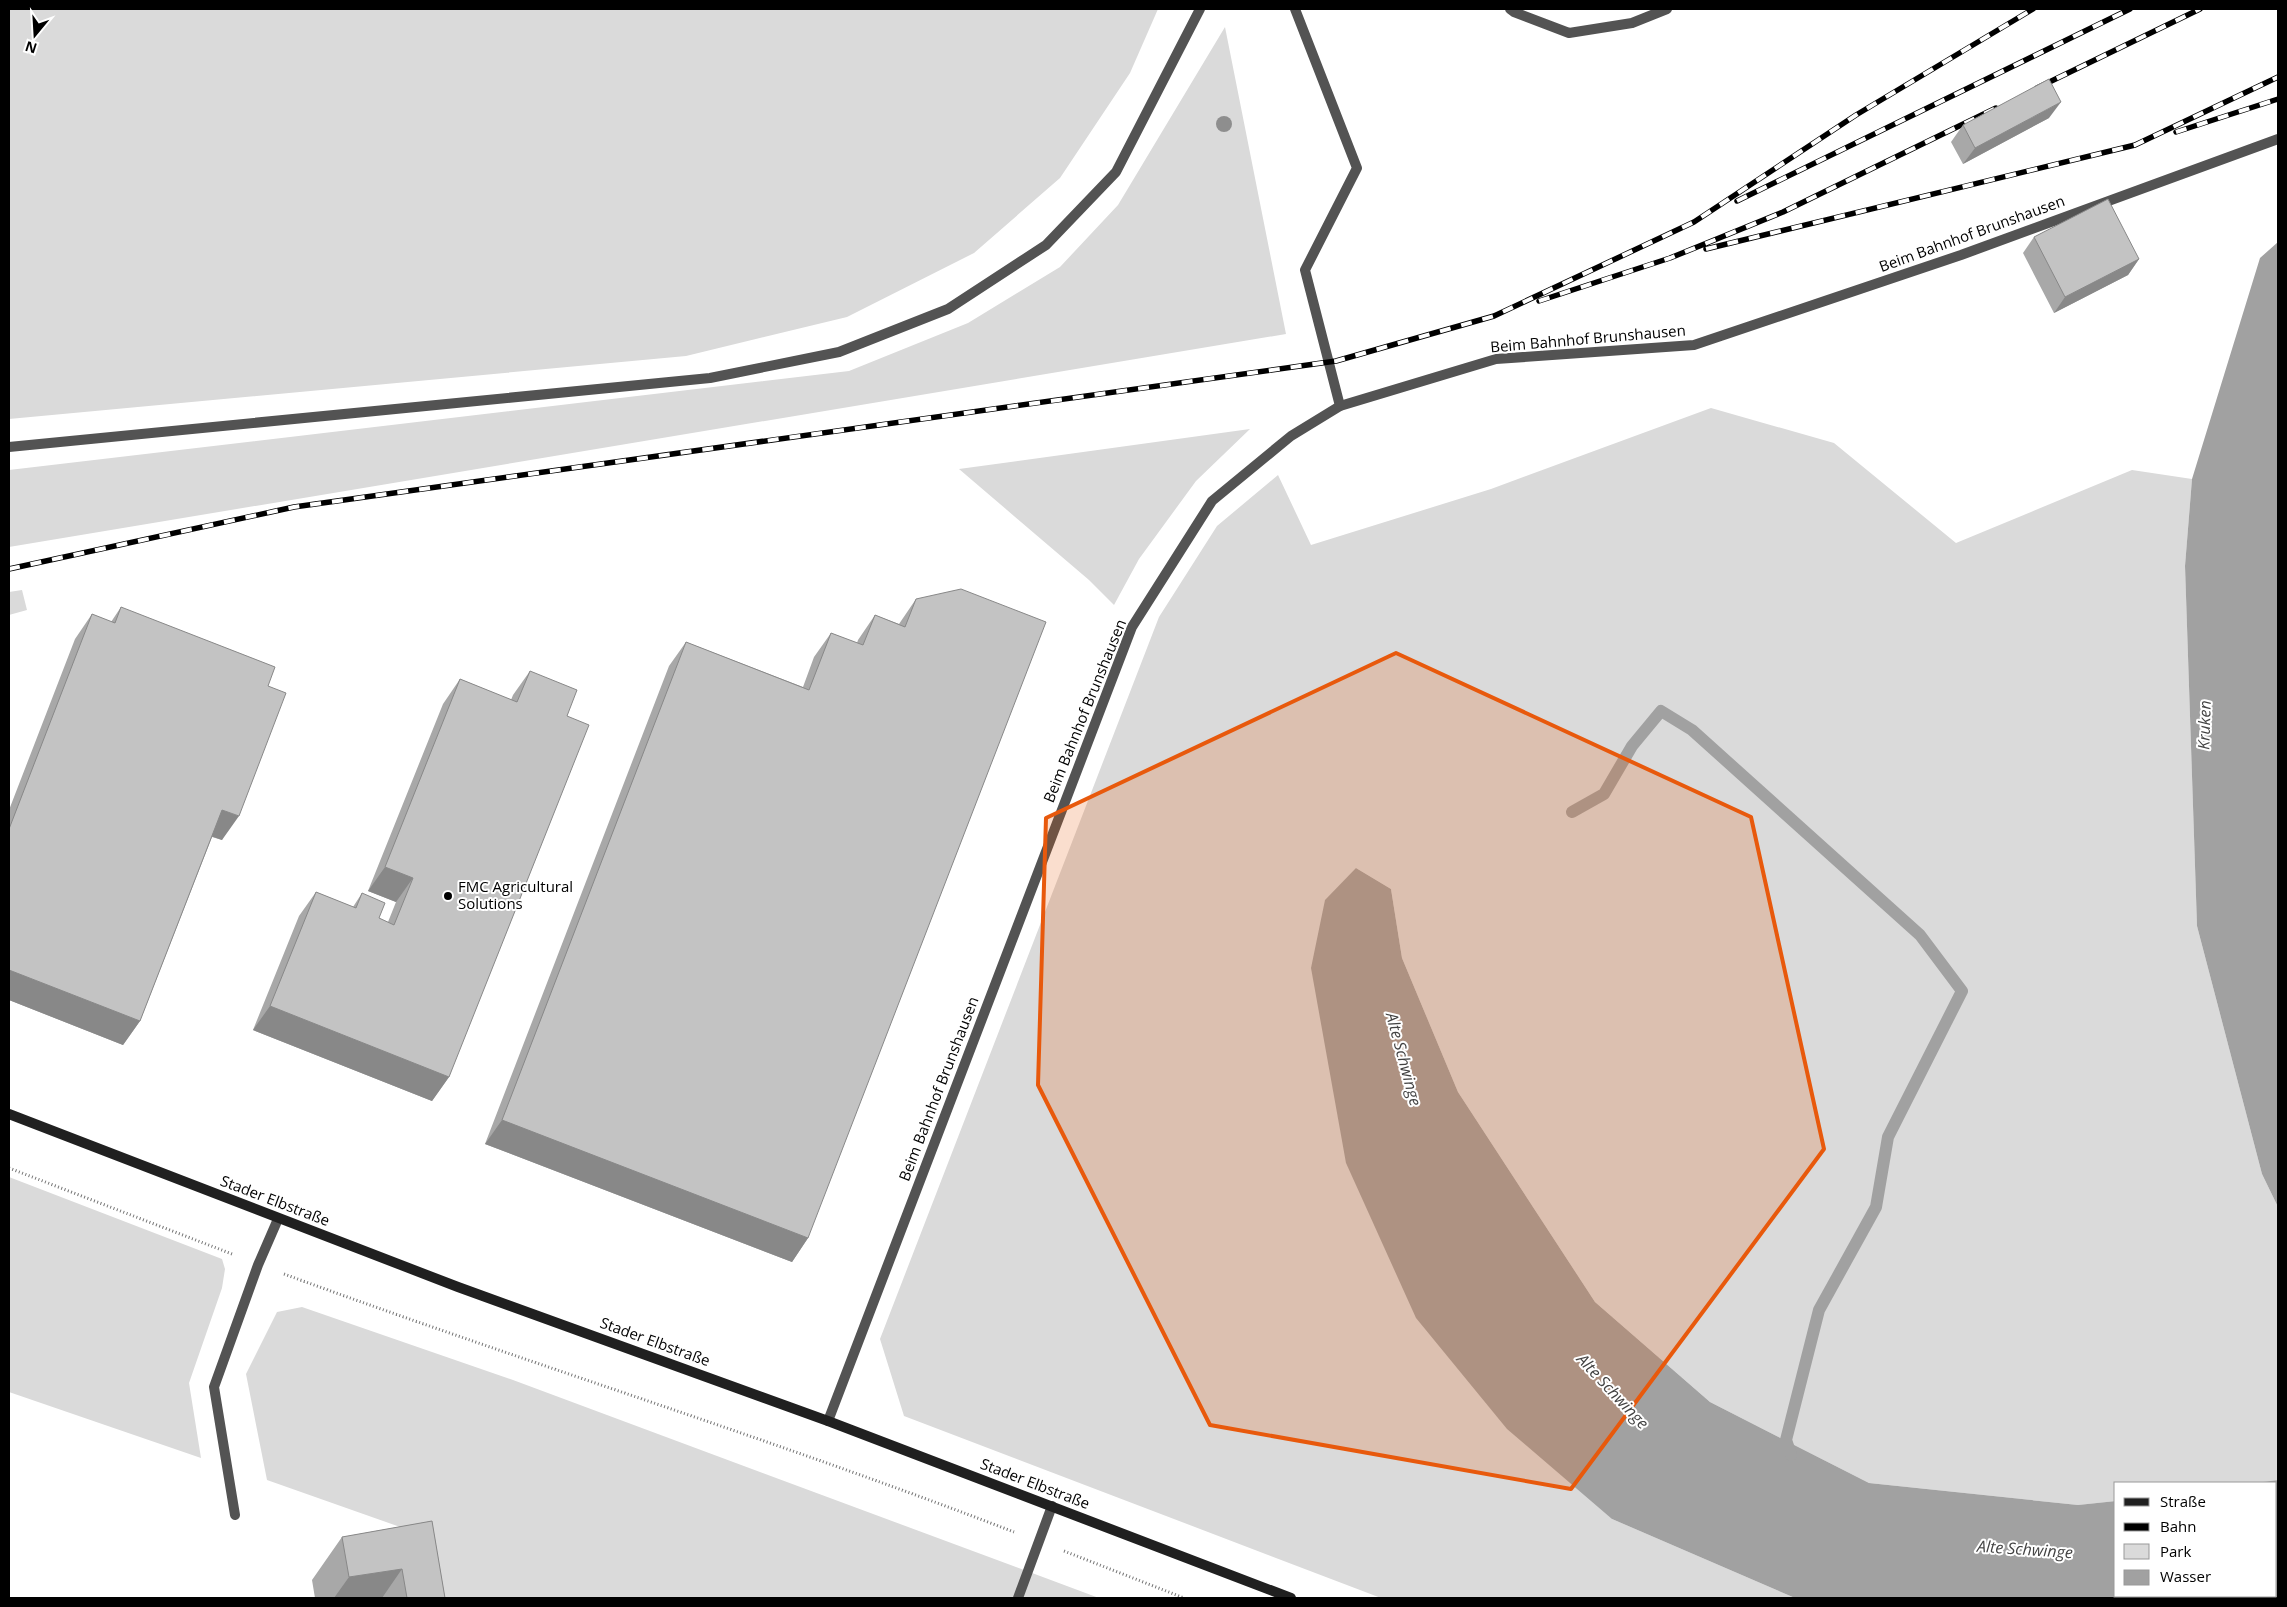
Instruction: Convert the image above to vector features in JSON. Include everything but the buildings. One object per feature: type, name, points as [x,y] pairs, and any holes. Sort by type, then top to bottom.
[{"type":"street","points":[[9,447],[710,378],[839,352],[948,309],[1046,245],[1116,172],[1200,9]]},
{"type":"street","points":[[1295,9],[1357,168],[1305,270],[1340,406]]},
{"type":"street","points":[[1510,9],[1569,33],[1632,23],[1667,9]]},
{"type":"street","name":"Beim Bahnhof Brunshausen","points":[[828,1421],[1132,627],[1212,501],[1291,436],[1340,406],[1496,359],[1694,345],[1961,255],[2278,139]]},
{"type":"street","name":"Stader Elbstraße","points":[[9,1114],[278,1219],[458,1287],[828,1421],[1290,1598]]},
{"type":"street","points":[[235,1514],[214,1387],[258,1265],[278,1219]]},
{"type":"street","points":[[1018,1598],[1052,1506]]},
{"type":"path","points":[[9,1168],[258,1265],[435,1330],[894,1486],[1184,1598]]},
{"type":"highlighted area","points":[[1396,653],[1751,817],[1824,1149],[1571,1489],[1210,1425],[1038,1085],[1046,818]]},
{"type":"green space","points":[[9,9],[1158,9],[1130,73],[1060,178],[974,253],[847,317],[686,356],[9,419]]},
{"type":"green space","points":[[1225,27],[1286,334],[9,547],[9,470],[849,371],[968,323],[1060,267],[1118,205]]},
{"type":"green space","points":[[1711,408],[1834,443],[1956,543],[2132,470],[2192,479],[2185,566],[2197,926],[2262,1174],[2278,1207],[2278,1480],[2263,1482],[2114,1482],[2114,1501],[2078,1505],[1869,1483],[1710,1402],[1595,1302],[1458,1092],[1402,958],[1391,889],[1356,868],[1612,1519],[1795,1598],[1381,1598],[904,1416],[880,1339],[1159,617],[1217,526],[1278,475],[1311,545],[1491,489]]},
{"type":"green space","points":[[1250,429],[1196,481],[1139,559],[1114,605],[1089,580],[959,469]]},
{"type":"green space","points":[[22,590],[27,610],[9,615],[9,592]]},
{"type":"green space","points":[[9,1177],[222,1259],[225,1269],[222,1288],[189,1383],[201,1458],[9,1392]]},
{"type":"green space","points":[[302,1307],[513,1380],[1099,1598],[427,1598],[420,1534],[267,1480],[246,1374],[277,1312]]},
{"type":"water","name":"Kruken","points":[[2278,242],[2278,1207],[2262,1174],[2197,926],[2185,566],[2192,479],[2260,258]]},
{"type":"water","name":"Alte Schwinge","points":[[1356,868],[1391,889],[1402,958],[1458,1092],[1595,1302],[1710,1402],[1869,1483],[2078,1505],[2114,1501],[2114,1597],[2277,1597],[2277,1482],[2263,1482],[2278,1480],[2278,1598],[1795,1598],[1612,1519],[1507,1429],[1416,1318],[1346,1163],[1311,968],[1325,900]]},
{"type":"waterway","points":[[1572,812],[1604,794],[1632,746],[1661,711],[1692,730],[1920,935],[1962,991],[1888,1137],[1876,1207],[1819,1310],[1786,1440],[1791,1455]]},
{"type":"railway","points":[[9,569],[294,507],[1336,361],[1494,316],[1694,222],[1856,115],[2033,9]]},
{"type":"railway","points":[[1737,201],[2130,9]]},
{"type":"railway","points":[[2037,88],[2200,9]]},
{"type":"railway","points":[[1706,249],[2135,145],[2278,77]]},
{"type":"railway","points":[[2176,132],[2278,99]]},
{"type":"railway","points":[[1539,301],[1670,258],[1783,212],[1996,108]]},
{"type":"place","name":"FMC Agricultural Solutions","points":[[448,896]]}]
